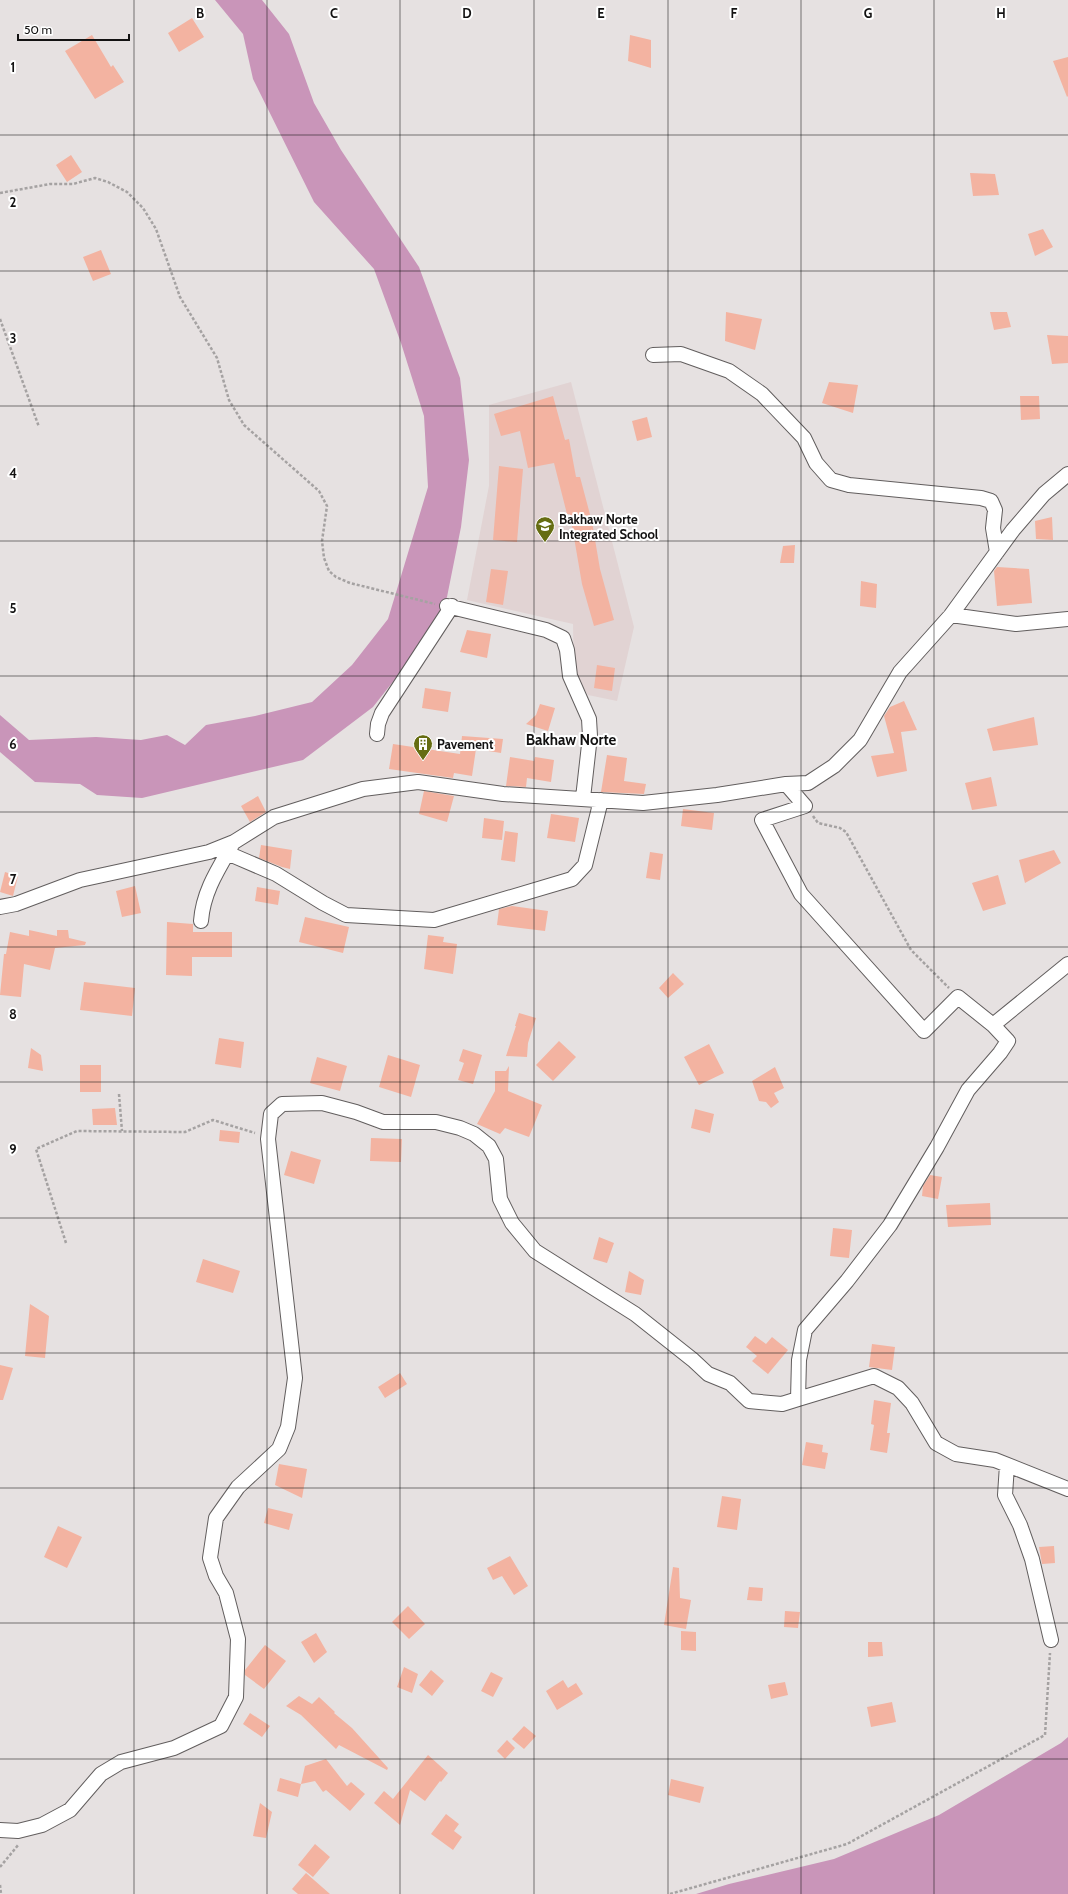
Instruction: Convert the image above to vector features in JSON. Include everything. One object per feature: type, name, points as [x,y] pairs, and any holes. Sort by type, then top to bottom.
[{"type":"street","points":[[653,355],[681,354],[729,371],[762,394],[804,438],[816,464],[831,480],[849,485],[981,498],[991,501],[995,510],[993,528],[997,552]]},
{"type":"street","points":[[0,906],[16,904],[80,880],[152,863],[185,858],[231,848],[274,817],[363,789],[418,782],[503,794],[643,803],[717,795],[786,784],[808,783],[834,766],[860,740],[900,672],[951,615],[1013,530],[1044,494],[1068,474]]},
{"type":"street","points":[[377,734],[378,724],[382,713],[445,605],[546,630],[563,638],[567,650],[570,676],[589,719],[590,736],[583,798]]},
{"type":"street","points":[[951,615],[1016,624],[1068,619]]},
{"type":"street","points":[[786,784],[805,806],[762,820],[801,894],[924,1031],[958,997],[993,1025],[1008,1040],[1000,1053],[968,1090],[937,1147],[890,1225],[847,1281],[805,1330],[799,1360],[798,1399]]},
{"type":"street","points":[[231,848],[323,903],[346,915],[434,920],[572,879],[585,865],[601,800]]},
{"type":"street","points":[[201,921],[202,906],[207,890],[231,848]]},
{"type":"street","points":[[993,1025],[1068,964]]},
{"type":"street","points":[[0,1830],[18,1831],[42,1825],[70,1810],[101,1774],[122,1762],[174,1748],[221,1726],[236,1697],[238,1639],[226,1593],[216,1576],[210,1558],[216,1518],[238,1487],[279,1449],[288,1427],[295,1378],[268,1139],[271,1114],[282,1104],[322,1103],[356,1112],[383,1122],[436,1122],[460,1128],[474,1134],[489,1146],[496,1159],[500,1199],[512,1223],[535,1251],[635,1314],[694,1360],[708,1374],[730,1383],[749,1401],[782,1404],[874,1376],[898,1388],[912,1404],[936,1443],[956,1454],[995,1460],[1068,1489]]},
{"type":"street","points":[[1007,1465],[1005,1495],[1020,1526],[1032,1559],[1051,1640]]},
{"type":"path","points":[[0,194],[50,184],[73,184],[95,178],[108,182],[127,192],[143,208],[156,228],[180,296],[217,358],[229,400],[244,425],[319,491],[327,506],[322,541],[324,558],[329,571],[336,577],[350,583],[445,605]]},
{"type":"path","points":[[0,319],[39,428]]},
{"type":"path","points":[[805,806],[818,823],[840,828],[846,832],[911,950],[958,997]]},
{"type":"path","points":[[119,1094],[122,1131]]},
{"type":"path","points":[[66,1243],[36,1149],[77,1130],[185,1132],[213,1120],[247,1129],[268,1139]]},
{"type":"path","points":[[670,1894],[847,1844],[1045,1735],[1051,1640]]},
{"type":"path","points":[[0,1867],[32,1828]]},
{"type":"path","points":[[0,1885],[1,1894]]},
{"type":"shaded area","points":[[215,0],[262,0],[289,34],[314,103],[341,150],[419,267],[460,378],[469,460],[461,527],[447,597],[421,646],[373,707],[303,760],[142,798],[97,795],[80,784],[35,782],[0,752],[0,715],[29,740],[96,737],[141,740],[167,735],[185,745],[206,725],[255,716],[312,702],[352,665],[388,619],[428,487],[424,416],[401,343],[374,269],[314,202],[253,79],[243,34]]},
{"type":"shaded area","name":"Bakhaw Norte Integrated School","points":[[571,382],[634,627],[617,701],[588,695],[574,675],[573,624],[467,600],[489,486],[489,405]]},
{"type":"shaded area","points":[[1068,1737],[1068,1894],[696,1894],[729,1884],[834,1859],[939,1815],[1061,1743]]},
{"type":"building","points":[[192,18],[204,37],[179,52],[168,33]]},
{"type":"building","points":[[92,35],[111,67],[113,65],[124,82],[95,99],[65,51]]},
{"type":"building","points":[[630,35],[651,40],[651,68],[628,61]]},
{"type":"building","points":[[1068,57],[1068,96],[1067,97],[1053,61]]},
{"type":"building","points":[[71,155],[82,172],[67,182],[56,165]]},
{"type":"building","points":[[970,173],[995,174],[999,195],[973,196]]},
{"type":"building","points":[[1043,229],[1053,247],[1035,256],[1028,234]]},
{"type":"building","points":[[101,250],[111,274],[93,281],[83,257]]},
{"type":"building","points":[[726,312],[762,319],[755,350],[725,341]]},
{"type":"building","points":[[990,312],[1007,312],[1011,327],[994,330]]},
{"type":"building","points":[[1047,335],[1068,336],[1068,363],[1052,364]]},
{"type":"building","points":[[829,382],[858,385],[853,413],[822,403]]},
{"type":"building","points":[[553,396],[565,440],[569,439],[576,477],[580,477],[592,522],[600,569],[614,620],[594,626],[582,584],[570,514],[567,514],[554,463],[528,468],[520,431],[501,436],[494,414]]},
{"type":"building","points":[[1020,396],[1039,396],[1040,419],[1021,420]]},
{"type":"building","points":[[647,417],[652,437],[637,441],[632,421]]},
{"type":"building","points":[[499,466],[523,469],[517,542],[493,540]]},
{"type":"building","points":[[1052,517],[1053,540],[1036,539],[1035,521]]},
{"type":"building","points":[[795,545],[794,563],[780,563],[783,546]]},
{"type":"building","points":[[997,567],[1029,569],[1032,603],[997,606],[994,571]]},
{"type":"building","points":[[491,569],[508,571],[503,605],[486,602]]},
{"type":"building","points":[[861,581],[877,584],[876,608],[860,606]]},
{"type":"building","points":[[467,630],[491,634],[487,658],[460,652]]},
{"type":"building","points":[[597,665],[615,668],[612,691],[594,688]]},
{"type":"building","points":[[425,688],[451,692],[448,712],[422,708]]},
{"type":"building","points":[[904,701],[917,730],[901,732],[907,771],[877,777],[871,756],[894,753],[884,716],[890,707]]},
{"type":"building","points":[[540,704],[555,708],[548,731],[526,724],[536,715]]},
{"type":"building","points":[[1034,717],[1038,745],[993,751],[987,729]]},
{"type":"building","name":"Pavement","points":[[462,736],[503,739],[501,753],[476,749],[472,776],[454,773],[453,778],[389,769],[393,744],[460,754]]},
{"type":"building","points":[[607,755],[627,758],[624,781],[646,784],[644,794],[601,792]]},
{"type":"building","points":[[510,757],[534,761],[535,757],[554,760],[551,782],[527,778],[526,787],[506,786]]},
{"type":"building","points":[[991,777],[997,806],[972,810],[965,783]]},
{"type":"building","points":[[424,791],[454,796],[447,822],[419,814]]},
{"type":"building","points":[[258,796],[266,812],[250,822],[241,806]]},
{"type":"building","points":[[683,809],[714,813],[712,830],[681,826]]},
{"type":"building","points":[[551,814],[579,818],[575,842],[547,838]]},
{"type":"building","points":[[484,818],[504,821],[502,840],[482,838]]},
{"type":"building","points":[[505,831],[518,833],[515,862],[501,860]]},
{"type":"building","points":[[261,845],[292,850],[290,869],[259,858]]},
{"type":"building","points":[[1054,850],[1061,863],[1025,883],[1019,860]]},
{"type":"building","points":[[650,852],[663,854],[660,880],[646,878]]},
{"type":"building","points":[[5,872],[18,876],[13,896],[0,892]]},
{"type":"building","points":[[998,875],[1006,904],[983,911],[972,883]]},
{"type":"building","points":[[135,886],[141,913],[122,917],[116,891]]},
{"type":"building","points":[[257,887],[280,891],[278,905],[255,901]]},
{"type":"building","points":[[512,906],[548,911],[545,931],[497,925],[499,909]]},
{"type":"building","points":[[305,917],[349,927],[343,953],[299,942]]},
{"type":"building","points":[[167,922],[193,924],[193,932],[232,932],[232,957],[192,957],[192,976],[166,975]]},
{"type":"building","points":[[29,930],[57,936],[57,930],[68,930],[69,938],[86,942],[85,945],[55,948],[50,970],[24,964],[21,997],[0,995],[4,954],[6,954],[10,932],[29,936]]},
{"type":"building","points":[[428,935],[444,937],[443,942],[457,944],[453,974],[424,969]]},
{"type":"building","points":[[673,973],[684,984],[668,998],[659,988]]},
{"type":"building","points":[[84,982],[135,988],[132,1016],[80,1010]]},
{"type":"building","points":[[519,1013],[536,1018],[528,1043],[527,1057],[506,1056],[516,1026]]},
{"type":"building","points":[[219,1038],[244,1042],[241,1068],[215,1064]]},
{"type":"building","points":[[559,1041],[576,1057],[553,1081],[536,1065]]},
{"type":"building","points":[[709,1044],[724,1073],[699,1085],[684,1057]]},
{"type":"building","points":[[31,1048],[41,1055],[43,1071],[28,1068]]},
{"type":"building","points":[[463,1049],[482,1055],[473,1084],[458,1080],[464,1063],[459,1061]]},
{"type":"building","points":[[388,1055],[420,1065],[411,1097],[379,1087]]},
{"type":"building","points":[[317,1057],[347,1066],[340,1091],[310,1083]]},
{"type":"building","points":[[80,1065],[101,1065],[101,1092],[80,1092]]},
{"type":"building","points":[[509,1066],[508,1091],[542,1105],[529,1137],[505,1128],[500,1134],[477,1124],[495,1091],[495,1071],[506,1071]]},
{"type":"building","points":[[775,1067],[784,1088],[774,1093],[779,1102],[771,1108],[766,1102],[759,1101],[752,1081]]},
{"type":"building","points":[[115,1108],[117,1125],[93,1125],[92,1109]]},
{"type":"building","points":[[695,1109],[714,1114],[710,1133],[691,1128]]},
{"type":"building","points":[[220,1130],[240,1132],[239,1143],[219,1141]]},
{"type":"building","points":[[371,1138],[402,1139],[401,1162],[370,1161]]},
{"type":"building","points":[[291,1151],[321,1160],[314,1184],[284,1175]]},
{"type":"building","points":[[930,1175],[942,1177],[938,1199],[922,1196],[923,1186]]},
{"type":"building","points":[[990,1203],[991,1225],[948,1227],[946,1205]]},
{"type":"building","points":[[833,1228],[852,1230],[849,1258],[830,1256]]},
{"type":"building","points":[[599,1237],[614,1243],[607,1263],[593,1259]]},
{"type":"building","points":[[203,1259],[240,1271],[233,1293],[196,1282]]},
{"type":"building","points":[[629,1271],[644,1280],[641,1295],[625,1292]]},
{"type":"building","points":[[30,1304],[49,1316],[45,1358],[25,1356]]},
{"type":"building","points":[[755,1336],[766,1344],[772,1337],[788,1350],[768,1374],[752,1361],[757,1356],[746,1347]]},
{"type":"building","points":[[872,1344],[895,1347],[892,1370],[869,1367]]},
{"type":"building","points":[[0,1365],[13,1368],[3,1400],[0,1400]]},
{"type":"building","points":[[400,1373],[407,1384],[385,1398],[378,1387]]},
{"type":"building","points":[[874,1400],[891,1403],[887,1433],[890,1433],[887,1453],[870,1450],[874,1425],[871,1424]]},
{"type":"building","points":[[806,1442],[823,1445],[822,1452],[828,1453],[825,1469],[802,1465]]},
{"type":"building","points":[[279,1464],[307,1469],[302,1498],[275,1485]]},
{"type":"building","points":[[722,1496],[741,1499],[737,1530],[717,1527]]},
{"type":"building","points":[[268,1508],[293,1514],[289,1530],[264,1523]]},
{"type":"building","points":[[58,1526],[82,1537],[67,1568],[44,1557]]},
{"type":"building","points":[[1054,1546],[1055,1563],[1042,1564],[1039,1547]]},
{"type":"building","points":[[510,1556],[528,1586],[514,1595],[502,1576],[493,1580],[487,1568]]},
{"type":"building","points":[[673,1567],[679,1568],[680,1598],[691,1600],[686,1629],[664,1625]]},
{"type":"building","points":[[749,1587],[763,1588],[762,1601],[747,1600]]},
{"type":"building","points":[[408,1606],[425,1624],[409,1639],[392,1622]]},
{"type":"building","points":[[785,1611],[800,1612],[798,1628],[784,1627]]},
{"type":"building","points":[[681,1631],[696,1632],[696,1651],[681,1650]]},
{"type":"building","points":[[316,1633],[327,1652],[314,1663],[301,1642]]},
{"type":"building","points":[[868,1642],[882,1642],[883,1656],[868,1657]]},
{"type":"building","points":[[265,1645],[286,1661],[264,1689],[245,1675],[245,1670]]},
{"type":"building","points":[[404,1667],[418,1674],[412,1693],[397,1687]]},
{"type":"building","points":[[431,1670],[444,1681],[432,1696],[419,1685]]},
{"type":"building","points":[[491,1672],[503,1678],[493,1697],[481,1691]]},
{"type":"building","points":[[563,1680],[568,1688],[576,1683],[583,1694],[557,1710],[546,1691]]},
{"type":"building","points":[[785,1682],[788,1695],[771,1699],[768,1685]]},
{"type":"building","points":[[299,1696],[312,1704],[319,1697],[335,1712],[334,1713],[352,1728],[388,1768],[387,1770],[339,1745],[336,1749],[301,1715],[286,1706]]},
{"type":"building","points":[[892,1702],[896,1722],[871,1727],[867,1707]]},
{"type":"building","points":[[250,1713],[270,1726],[262,1737],[243,1724]]},
{"type":"building","points":[[524,1726],[536,1736],[524,1749],[512,1739]]},
{"type":"building","points":[[507,1740],[515,1748],[505,1759],[497,1751]]},
{"type":"building","points":[[428,1755],[448,1773],[425,1801],[410,1790],[400,1825],[374,1803],[384,1791],[393,1799]]},
{"type":"building","points":[[326,1759],[347,1786],[351,1782],[365,1794],[350,1811],[326,1790],[323,1792],[315,1781],[301,1784],[305,1766]]},
{"type":"building","points":[[280,1778],[301,1784],[298,1797],[277,1791]]},
{"type":"building","points":[[671,1779],[704,1787],[700,1803],[668,1795]]},
{"type":"building","points":[[260,1803],[272,1812],[266,1838],[253,1836]]},
{"type":"building","points":[[446,1814],[459,1824],[454,1831],[462,1837],[453,1850],[431,1834]]},
{"type":"building","points":[[315,1844],[330,1857],[313,1877],[298,1865]]},
{"type":"building","points":[[306,1873],[330,1894],[298,1894],[292,1889]]},
{"type":"place","name":"Bakhaw Norte Integrated School","points":[[545,543]]},
{"type":"place","name":"Pavement","points":[[423,761]]},
{"type":"district","name":"Bakhaw Norte","points":[[571,740]]}]
